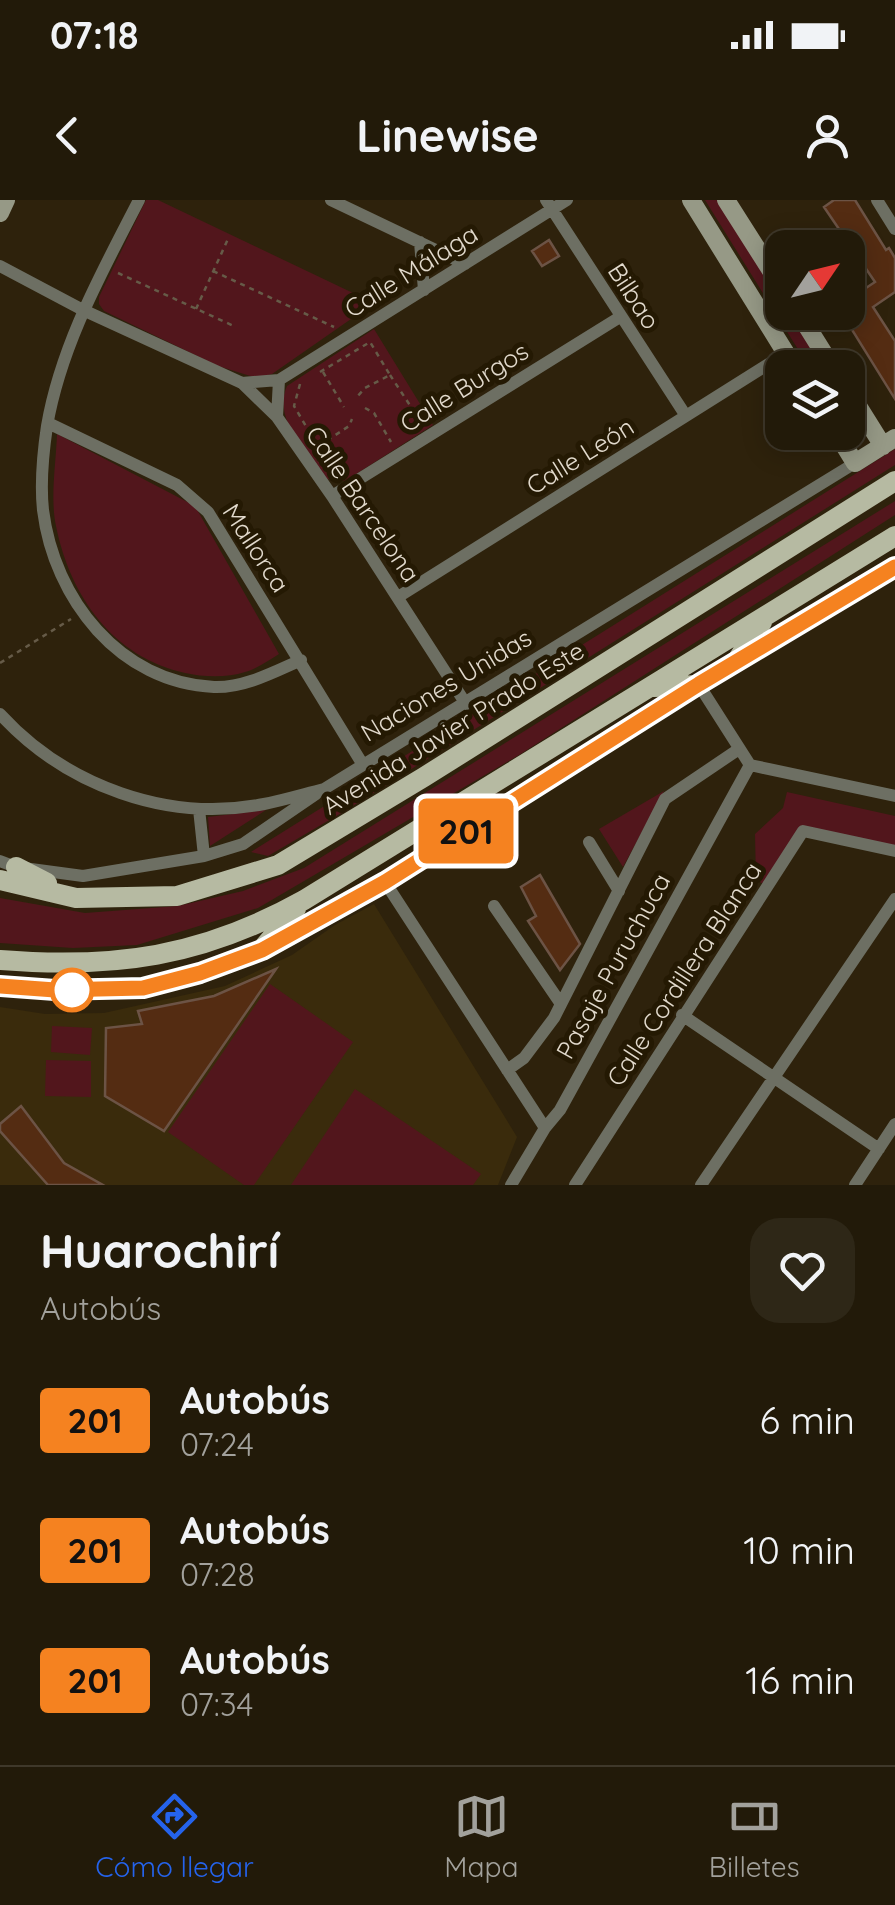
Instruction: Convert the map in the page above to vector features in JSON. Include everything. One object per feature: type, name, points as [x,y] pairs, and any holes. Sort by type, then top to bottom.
[{"type":"main road","name":"Avenida Javier Prado Este","points":[[5,869],[76,898],[176,896],[278,865],[895,481]]},
{"type":"main road","points":[[0,960],[76,964],[150,958],[234,935],[304,900],[894,538]]},
{"type":"main road","points":[[736,662],[766,616]]},
{"type":"main road","points":[[648,688],[699,684]]},
{"type":"main road","points":[[262,950],[304,900]]},
{"type":"street","points":[[0,213],[6,200]]},
{"type":"street","points":[[139,200],[83,310],[54,393],[42,463],[43,510],[52,552],[83,612],[104,640],[137,666],[177,681],[217,687],[258,679],[301,660]]},
{"type":"street","points":[[331,200],[465,264]]},
{"type":"street","name":"Calle Málaga","points":[[279,380],[465,264],[549,205],[567,200]]},
{"type":"street","points":[[691,200],[785,350]]},
{"type":"street","points":[[726,200],[765,261]]},
{"type":"street","points":[[877,200],[895,228]]},
{"type":"street","name":"Bilbao","points":[[549,205],[686,416]]},
{"type":"street","points":[[420,242],[424,290]]},
{"type":"street","points":[[0,266],[83,310],[242,383],[277,417]]},
{"type":"street","name":"Calle Burgos","points":[[332,496],[620,318]]},
{"type":"street","name":"Calle León","points":[[398,597],[686,416],[765,374]]},
{"type":"street","points":[[242,383],[279,380]]},
{"type":"street","name":"Calle Barcelona","points":[[279,380],[277,417],[466,704]]},
{"type":"street","points":[[865,412],[889,442]]},
{"type":"street","name":"Mallorca","points":[[48,423],[194,496],[301,660],[363,765]]},
{"type":"street","name":"Naciones Unidas","points":[[0,714],[44,754],[92,782],[155,804],[199,809],[262,805],[324,789],[889,442]]},
{"type":"street","points":[[848,450],[856,463]]},
{"type":"street","points":[[0,986],[55,990],[143,988],[200,973],[262,950],[385,882],[699,684],[895,567]]},
{"type":"street","points":[[699,684],[750,765],[895,796]]},
{"type":"street","points":[[507,1070],[524,1058],[561,1004],[665,799],[739,749]]},
{"type":"street","name":"Pasaje Puruchuca","points":[[511,1185],[560,1110],[750,765]]},
{"type":"street","points":[[5,869],[82,876],[204,856],[243,844],[324,789]]},
{"type":"street","points":[[199,809],[204,856]]},
{"type":"street","name":"Calle Cordillera Blanca","points":[[575,1185],[802,831],[895,851]]},
{"type":"street","points":[[589,842],[619,891]]},
{"type":"street","points":[[385,882],[545,1128]]},
{"type":"street","points":[[702,1185],[895,899]]},
{"type":"street","points":[[494,906],[561,1004]]},
{"type":"street","points":[[682,1015],[878,1149]]},
{"type":"street","points":[[854,1185],[895,1124]]},
{"type":"path","points":[[196,308],[228,238]]},
{"type":"path","points":[[213,271],[350,336]]},
{"type":"path","points":[[116,272],[236,327]]},
{"type":"path","points":[[336,477],[294,406],[300,384],[370,342],[423,426]]},
{"type":"path","points":[[322,371],[344,407]]},
{"type":"path","points":[[356,398],[365,388],[390,375]]},
{"type":"path","points":[[365,408],[374,413],[398,455]]},
{"type":"path","points":[[318,446],[349,426],[352,419]]},
{"type":"path","points":[[0,663],[83,612]]},
{"type":"shaded area","points":[[146,200],[158,200],[374,303],[272,374],[257,378],[218,366],[104,311],[99,304]]},
{"type":"shaded area","points":[[705,200],[720,200],[765,271],[765,296]]},
{"type":"shaded area","points":[[374,329],[433,425],[345,481],[327,479],[288,423],[284,411],[287,386]]},
{"type":"shaded area","points":[[786,330],[803,330],[816,350],[798,350]]},
{"type":"shaded area","points":[[57,434],[195,506],[279,654],[238,674],[199,675],[159,665],[116,638],[84,599],[63,552],[53,504]]},
{"type":"shaded area","points":[[895,449],[895,465],[343,812],[268,856],[251,852]]},
{"type":"shaded area","points":[[895,501],[895,515],[519,755],[258,908],[137,945],[73,948],[0,943],[0,898],[85,913],[178,906],[243,891],[304,868]]},
{"type":"shaded area","points":[[664,791],[623,867],[599,829]]},
{"type":"shaded area","points":[[787,792],[895,816],[895,851],[803,832],[767,886],[756,880],[755,834],[783,808]]},
{"type":"shaded area","points":[[266,810],[210,846],[208,817]]},
{"type":"shaded area","points":[[374,904],[517,1137],[498,1185],[0,1185],[0,1007],[45,1014],[104,1013],[225,986],[292,955]]},
{"type":"shaded area","points":[[270,984],[353,1042],[254,1185],[244,1185],[168,1132]]},
{"type":"shaded area","points":[[52,1026],[92,1028],[90,1055],[51,1052]]},
{"type":"shaded area","points":[[46,1060],[91,1061],[91,1097],[45,1096]]},
{"type":"shaded area","points":[[355,1089],[481,1174],[473,1185],[291,1185]]},
{"type":"building","points":[[834,200],[855,200],[895,258],[895,292],[873,307],[895,341],[895,399],[852,330],[865,330],[865,289],[875,282],[865,267],[865,230],[840,230],[824,207]]},
{"type":"building","points":[[549,240],[559,256],[542,266],[532,251]]},
{"type":"building","points":[[540,875],[580,944],[560,970],[528,921],[536,916],[521,887]]},
{"type":"building","points":[[276,969],[164,1131],[105,1096],[106,1028],[142,1024],[138,1011],[214,996]]},
{"type":"building","points":[[21,1106],[64,1163],[103,1185],[48,1185],[0,1131],[0,1124]]},
{"type":"bus line","name":"201","points":[[0,986],[55,990],[143,988],[200,973],[262,950],[385,882],[699,684],[895,567]]}]
